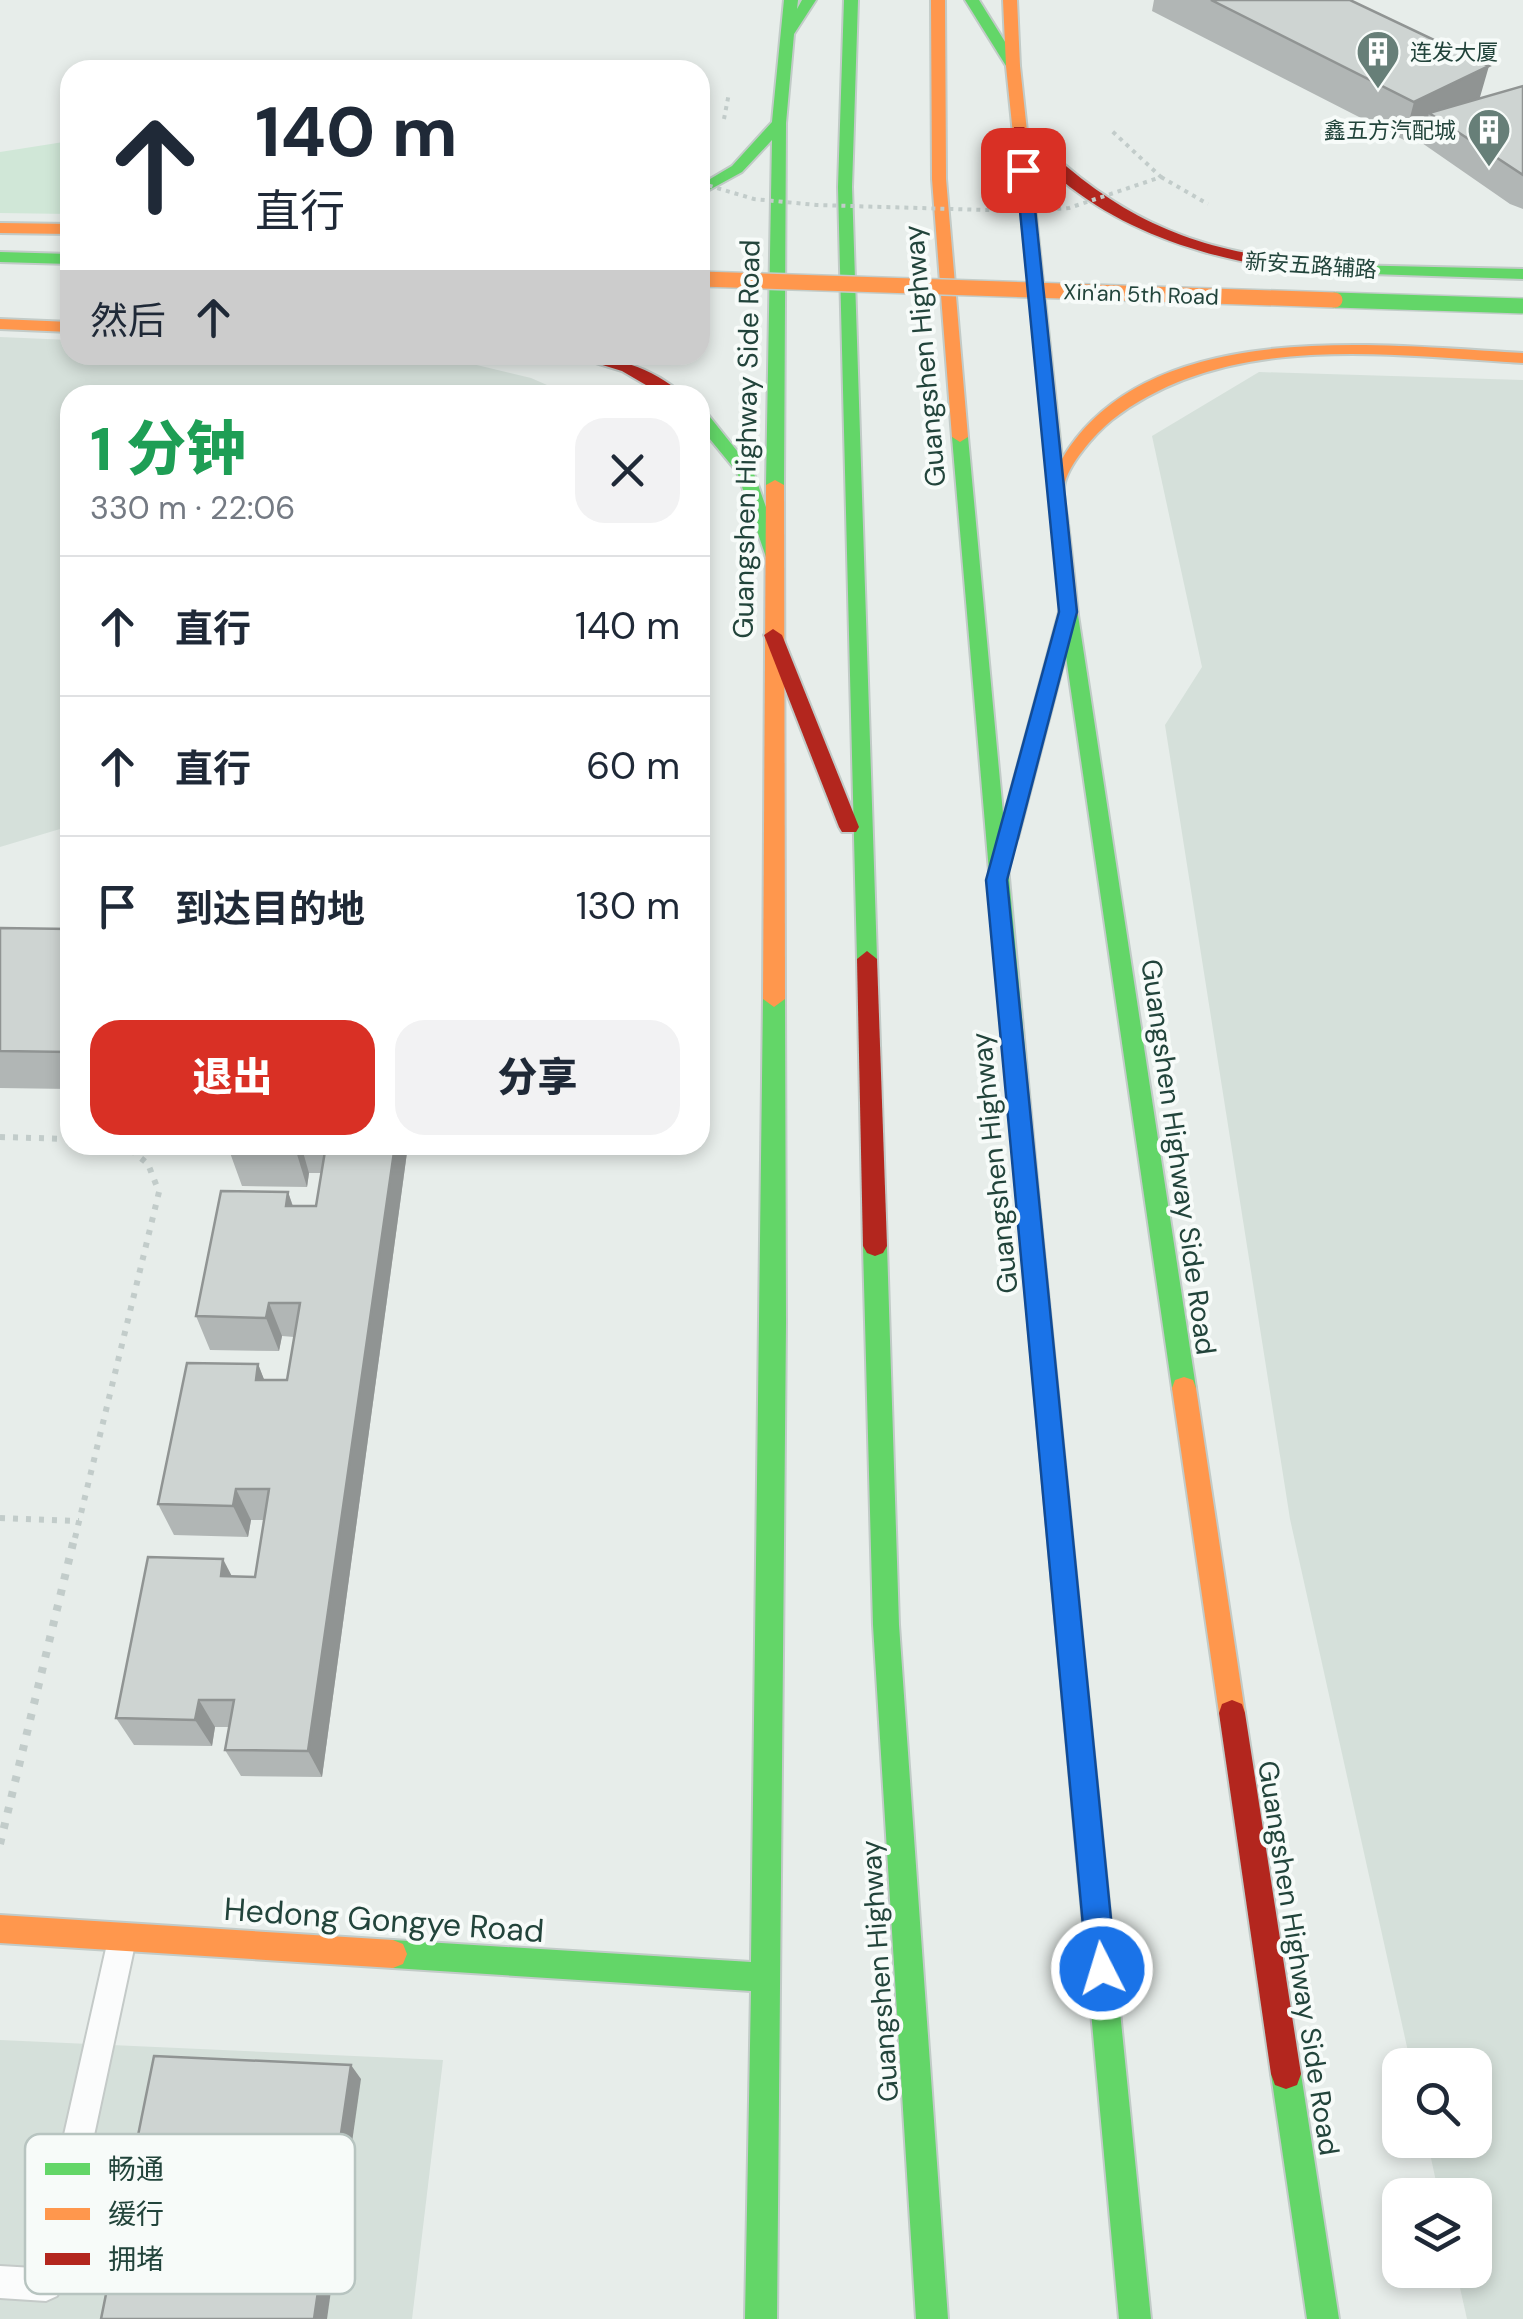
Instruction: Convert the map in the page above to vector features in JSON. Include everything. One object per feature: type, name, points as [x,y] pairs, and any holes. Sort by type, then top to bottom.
[{"type":"main road","name":"Guangshen Highway Side Road","points":[[760,2319],[774,1322],[773,634],[779,123],[792,0]]},
{"type":"main road","points":[[789,32],[809,0]]},
{"type":"main road","name":"Guangshen Highway","points":[[851,0],[845,187],[886,1625],[932,2319]]},
{"type":"main road","name":"Guangshen Highway","points":[[938,0],[939,180],[996,880],[1135,2319]]},
{"type":"main road","points":[[972,0],[1013,66]]},
{"type":"main road","name":"Guangshen Highway Side Road","points":[[1010,0],[1019,130],[1068,612],[1323,2319]]},
{"type":"main road","points":[[710,185],[737,169],[779,123]]},
{"type":"main road","name":"新安五路辅路","points":[[1019,130],[1075,187],[1123,218],[1212,254],[1255,264],[1299,268],[1523,274]]},
{"type":"main road","points":[[0,228],[60,229]]},
{"type":"main road","points":[[0,256],[60,259]]},
{"type":"main road","name":"Xin'an 5th Road","points":[[710,279],[1523,306]]},
{"type":"main road","points":[[759,315],[876,318]]},
{"type":"main road","points":[[935,320],[974,321]]},
{"type":"main road","name":"Xin'an 5th Road","points":[[1014,322],[1072,324]]},
{"type":"main road","points":[[0,324],[60,327]]},
{"type":"main road","points":[[1288,330],[1523,336]]},
{"type":"main road","points":[[1054,485],[1093,428],[1127,400],[1172,376],[1216,362],[1281,353],[1523,358]]},
{"type":"main road","points":[[616,365],[658,385]]},
{"type":"main road","points":[[710,428],[744,471],[774,558]]},
{"type":"main road","points":[[996,880],[1068,612]]},
{"type":"main road","points":[[773,634],[864,865]]},
{"type":"main road","name":"Hedong Gongye Road","points":[[0,1929],[765,1977]]},
{"type":"lane","points":[[79,2134],[122,1936]]},
{"type":"lane","points":[[0,2282],[25,2284]]},
{"type":"path","points":[[710,186],[754,199],[816,205],[1069,208],[1162,177],[1112,131]]},
{"type":"path","points":[[0,1138],[60,1139]]},
{"type":"path","points":[[0,1844],[160,1192],[154,1170],[143,1155]]},
{"type":"path","points":[[0,1518],[79,1521]]},
{"type":"shaded area","points":[[0,337],[60,340],[60,365],[477,365],[547,385],[60,385],[60,829],[0,847]]},
{"type":"shaded area","points":[[1259,372],[1523,380],[1523,2319],[1467,2319],[1460,2288],[1492,2288],[1492,2178],[1435,2178],[1431,2158],[1492,2158],[1492,2048],[1407,2048],[1290,1519],[1165,725],[1202,667],[1152,436]]},
{"type":"shaded area","points":[[0,2040],[443,2060],[412,2319],[0,2319]]},
{"type":"green space","points":[[60,143],[60,214],[0,213],[0,152]]},
{"type":"building","points":[[1211,0],[1350,0],[1489,66],[1414,102]]},
{"type":"building","points":[[1523,86],[1523,175],[1429,113]]},
{"type":"building","points":[[0,928],[60,929],[60,1052],[0,1051]]},
{"type":"building","points":[[324,1155],[394,1155],[308,1751],[225,1750],[234,1700],[199,1700],[195,1720],[116,1718],[148,1557],[223,1559],[221,1576],[255,1577],[269,1489],[236,1489],[233,1506],[158,1504],[187,1363],[258,1364],[256,1380],[287,1380],[300,1303],[269,1303],[266,1318],[196,1316],[221,1191],[288,1192],[286,1206],[316,1206]]},
{"type":"building","points":[[154,2056],[351,2065],[341,2134],[138,2134]]},
{"type":"building","points":[[106,2294],[318,2294],[314,2319],[101,2319]]},
{"type":"traffic: fast","points":[[775,485],[779,123],[791,0]]},
{"type":"traffic: fast","points":[[789,32],[809,0]]},
{"type":"traffic: fast","points":[[851,0],[845,187],[867,959]]},
{"type":"traffic: fast","points":[[972,0],[1013,66]]},
{"type":"traffic: fast","points":[[710,185],[737,169],[779,123]]},
{"type":"traffic: fast","points":[[0,257],[60,259]]},
{"type":"traffic: fast","points":[[1346,270],[1523,274]]},
{"type":"traffic: fast","points":[[1335,300],[1523,306]]},
{"type":"traffic: fast","points":[[710,428],[745,471],[775,557]]},
{"type":"traffic: fast","points":[[960,437],[1029,1211]]},
{"type":"traffic: fast","points":[[1069,615],[1184,1388]]},
{"type":"traffic: fast","points":[[761,2319],[774,1322],[774,999]]},
{"type":"traffic: fast","points":[[875,1246],[886,1625],[932,2319]]},
{"type":"traffic: fast","points":[[1076,1704],[1135,2319]]},
{"type":"traffic: fast","points":[[393,1954],[765,1977]]},
{"type":"traffic: fast","points":[[1286,2074],[1323,2319]]},
{"type":"traffic: slow","points":[[938,0],[939,179],[960,437]]},
{"type":"traffic: slow","points":[[1010,0],[1013,66],[1069,615]]},
{"type":"traffic: slow","points":[[0,228],[60,229]]},
{"type":"traffic: slow","points":[[710,279],[1335,300]]},
{"type":"traffic: slow","points":[[0,324],[60,327]]},
{"type":"traffic: slow","points":[[1055,485],[1092,428],[1135,395],[1184,372],[1239,359],[1296,352],[1355,350],[1523,358]]},
{"type":"traffic: slow","points":[[774,999],[775,485]]},
{"type":"traffic: slow","points":[[1184,1388],[1232,1713]]},
{"type":"traffic: slow","points":[[0,1929],[393,1954]]},
{"type":"traffic: jam","points":[[1019,130],[1075,184],[1106,205],[1170,237],[1238,257],[1346,270]]},
{"type":"traffic: jam","points":[[616,365],[658,385]]},
{"type":"traffic: jam","points":[[1008,838],[1068,612]]},
{"type":"traffic: jam","points":[[773,635],[849,827]]},
{"type":"traffic: jam","points":[[867,959],[875,1246]]},
{"type":"traffic: jam","points":[[1029,1211],[1076,1704]]},
{"type":"traffic: jam","points":[[1232,1713],[1286,2074]]},
{"type":"place","name":"连发大厦","points":[[1378,90]]},
{"type":"place","name":"鑫五方汽配城","points":[[1489,168]]},
{"type":"route","points":[[1023,170],[1068,612],[996,880],[1102,1969]]}]
